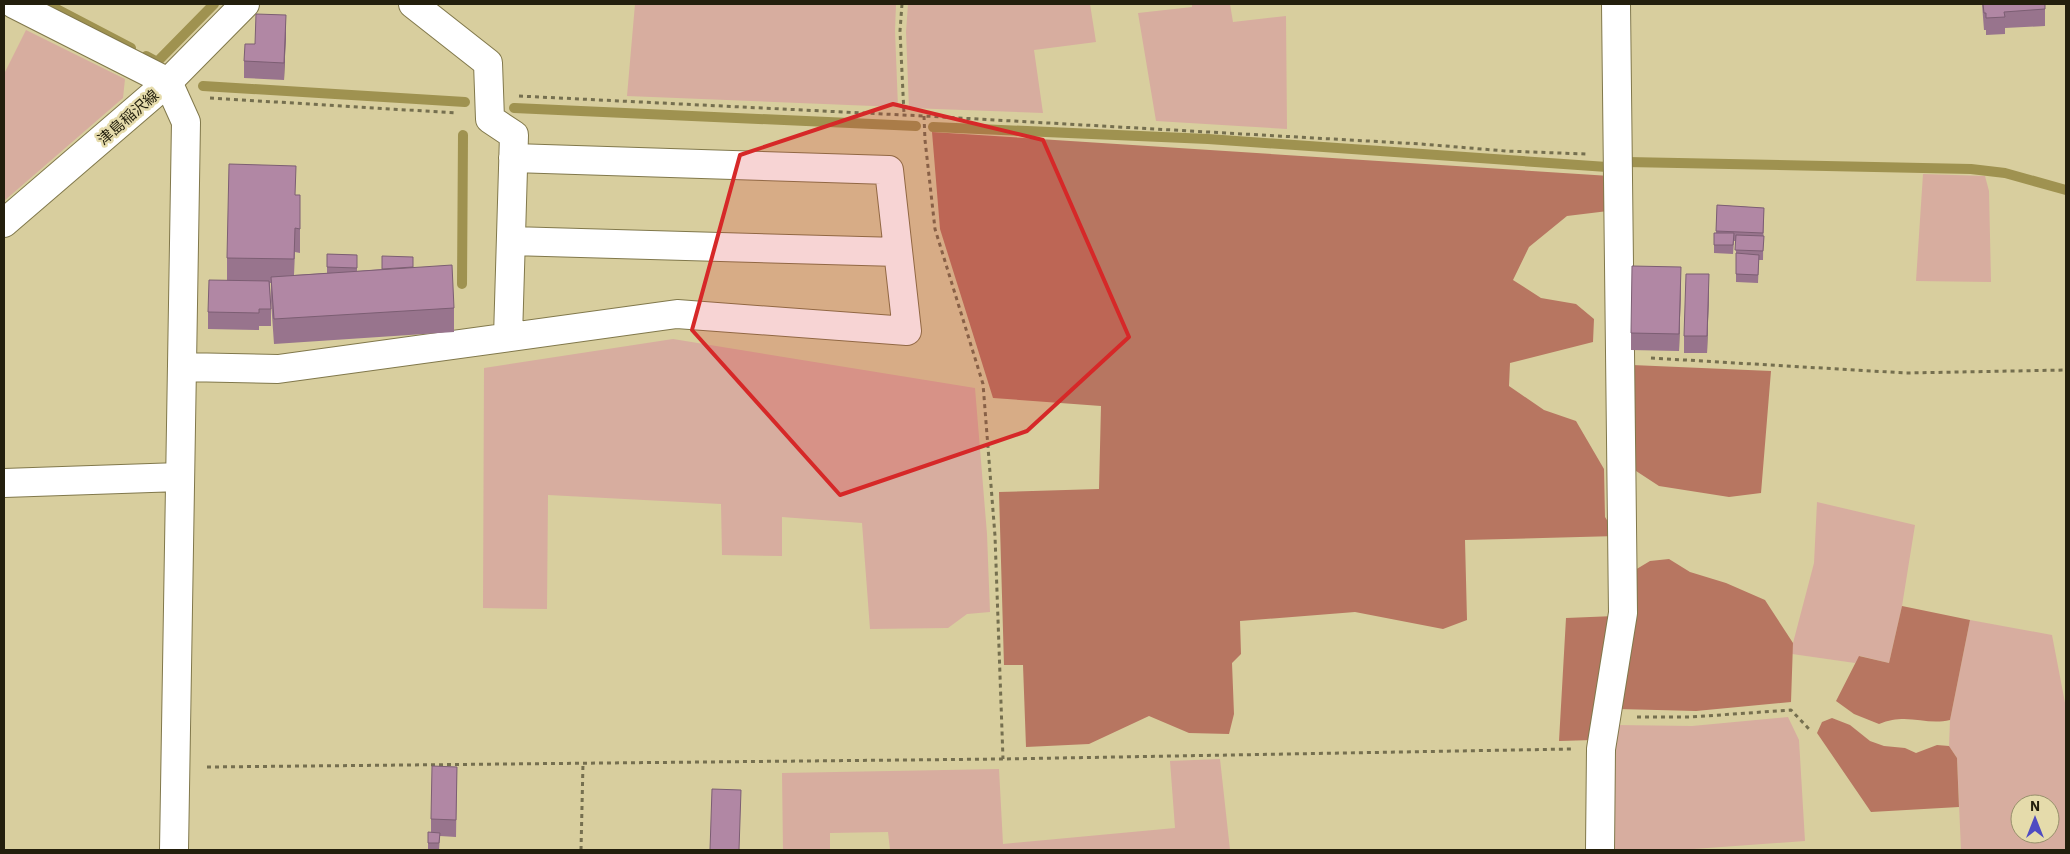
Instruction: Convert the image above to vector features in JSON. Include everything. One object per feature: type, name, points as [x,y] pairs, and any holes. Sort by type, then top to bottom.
[{"type":"street","points":[[14,4],[168,82],[186,122],[174,850]]},
{"type":"street","name":"津島稲沢線","points":[[4,223],[168,82],[245,4]]},
{"type":"street","points":[[413,4],[488,63],[490,119],[514,134],[508,337]]},
{"type":"street","points":[[1600,850],[1601,749],[1623,613],[1616,4]]},
{"type":"street","points":[[182,367],[278,369],[677,314],[907,331],[889,170],[513,158]]},
{"type":"street","points":[[511,240],[898,252]]},
{"type":"street","points":[[4,483],[180,477]]},
{"type":"path","points":[[902,4],[900,31],[904,114]]},
{"type":"path","points":[[168,82],[198,98],[457,113]]},
{"type":"path","points":[[513,96],[904,114],[1422,144],[1506,151],[1619,155]]},
{"type":"path","points":[[924,116],[935,229],[983,384],[995,536],[1003,759]]},
{"type":"path","points":[[1620,356],[1906,373],[2066,370]]},
{"type":"path","points":[[1606,717],[1691,717],[1791,710],[1809,729]]},
{"type":"path","points":[[176,767],[1003,759],[1601,749]]},
{"type":"path","points":[[581,850],[583,763]]},
{"type":"highlighted area","points":[[893,104],[1043,140],[1129,337],[1027,431],[840,495],[692,330],[740,155]]},
{"type":"shaded area","points":[[635,4],[896,4],[895,31],[898,107],[627,96]]},
{"type":"shaded area","points":[[908,4],[1090,4],[1096,42],[1034,50],[1043,113],[909,108],[906,32]]},
{"type":"shaded area","points":[[1192,4],[1230,4],[1233,22],[1286,16],[1287,129],[1156,121],[1138,13],[1192,7]]},
{"type":"shaded area","points":[[26,30],[125,79],[123,98],[4,201],[4,74]]},
{"type":"shaded area","points":[[932,132],[1610,176],[1608,211],[1567,216],[1529,247],[1513,280],[1541,298],[1576,304],[1594,319],[1593,342],[1510,363],[1509,386],[1544,410],[1576,421],[1604,469],[1605,517],[1617,536],[1465,540],[1467,620],[1443,629],[1355,612],[1240,621],[1241,654],[1232,663],[1234,714],[1229,734],[1189,733],[1149,716],[1089,744],[1026,747],[1023,665],[1004,665],[999,492],[1099,489],[1101,406],[993,398],[940,229]]},
{"type":"shaded area","points":[[1923,174],[1985,176],[1989,191],[1991,282],[1916,281]]},
{"type":"shaded area","points":[[673,339],[975,388],[987,534],[990,612],[967,614],[948,628],[870,629],[862,523],[782,517],[782,556],[722,555],[721,504],[548,495],[547,609],[483,608],[484,368]]},
{"type":"shaded area","points":[[1632,365],[1771,371],[1761,493],[1729,497],[1659,486],[1633,469]]},
{"type":"shaded area","points":[[1817,502],[1915,525],[1902,606],[1889,663],[1860,656],[1855,663],[1792,654],[1793,643],[1814,563]]},
{"type":"shaded area","points":[[1669,559],[1690,572],[1726,583],[1765,600],[1793,643],[1791,702],[1696,711],[1618,709],[1635,570],[1650,561]]},
{"type":"shaded area","points":[[1902,606],[1970,620],[1950,720],[1899,719],[1879,724],[1854,714],[1836,701],[1859,656],[1889,663]]},
{"type":"shaded area","points":[[1615,616],[1593,740],[1559,741],[1566,618]]},
{"type":"shaded area","points":[[1970,620],[2052,635],[2066,708],[2066,850],[1961,850],[1957,758],[1949,746],[1950,720]]},
{"type":"shaded area","points":[[1788,717],[1799,740],[1805,841],[1680,850],[1607,850],[1616,725],[1692,726]]},
{"type":"shaded area","points":[[1832,718],[1850,725],[1870,741],[1884,746],[1905,748],[1916,753],[1937,745],[1949,746],[1957,758],[1959,807],[1871,812],[1817,733],[1822,722]]},
{"type":"shaded area","points":[[1220,759],[1230,850],[890,850],[888,832],[830,833],[830,850],[783,850],[782,773],[999,769],[1003,844],[1175,828],[1170,761]]},
{"type":"building","points":[[1983,4],[2045,4],[2045,9],[2004,12],[2005,17],[1986,18]]},
{"type":"building","points":[[256,14],[286,15],[284,63],[244,61],[245,44],[255,44]]},
{"type":"building","points":[[229,164],[296,166],[295,195],[300,195],[300,229],[295,228],[294,259],[227,258]]},
{"type":"building","points":[[1717,205],[1764,208],[1763,233],[1716,231]]},
{"type":"building","points":[[1714,233],[1734,233],[1733,245],[1714,245]]},
{"type":"building","points":[[1736,235],[1764,236],[1763,251],[1735,250]]},
{"type":"building","points":[[1736,253],[1759,255],[1758,275],[1736,274]]},
{"type":"building","points":[[327,254],[357,255],[357,268],[327,267]]},
{"type":"building","points":[[382,256],[413,257],[413,267],[382,269]]},
{"type":"building","points":[[452,265],[454,308],[274,319],[271,277]]},
{"type":"building","points":[[1632,266],[1681,267],[1679,334],[1631,333]]},
{"type":"building","points":[[1686,274],[1709,274],[1707,336],[1684,336]]},
{"type":"building","points":[[209,280],[269,281],[271,309],[259,309],[259,313],[208,312]]},
{"type":"building","points":[[432,766],[457,767],[456,820],[431,819]]},
{"type":"building","points":[[712,789],[741,790],[739,850],[710,850]]},
{"type":"building","points":[[428,832],[440,833],[439,843],[428,843]]},
{"type":"waterway","points":[[47,4],[131,48]]},
{"type":"waterway","points":[[146,56],[157,62],[214,4]]},
{"type":"waterway","points":[[203,86],[465,102]]},
{"type":"waterway","points":[[514,108],[916,126]]},
{"type":"waterway","points":[[933,127],[1208,139],[1607,167]]},
{"type":"waterway","points":[[462,284],[463,135]]},
{"type":"waterway","points":[[1627,162],[1971,169],[2005,173],[2066,190]]}]
